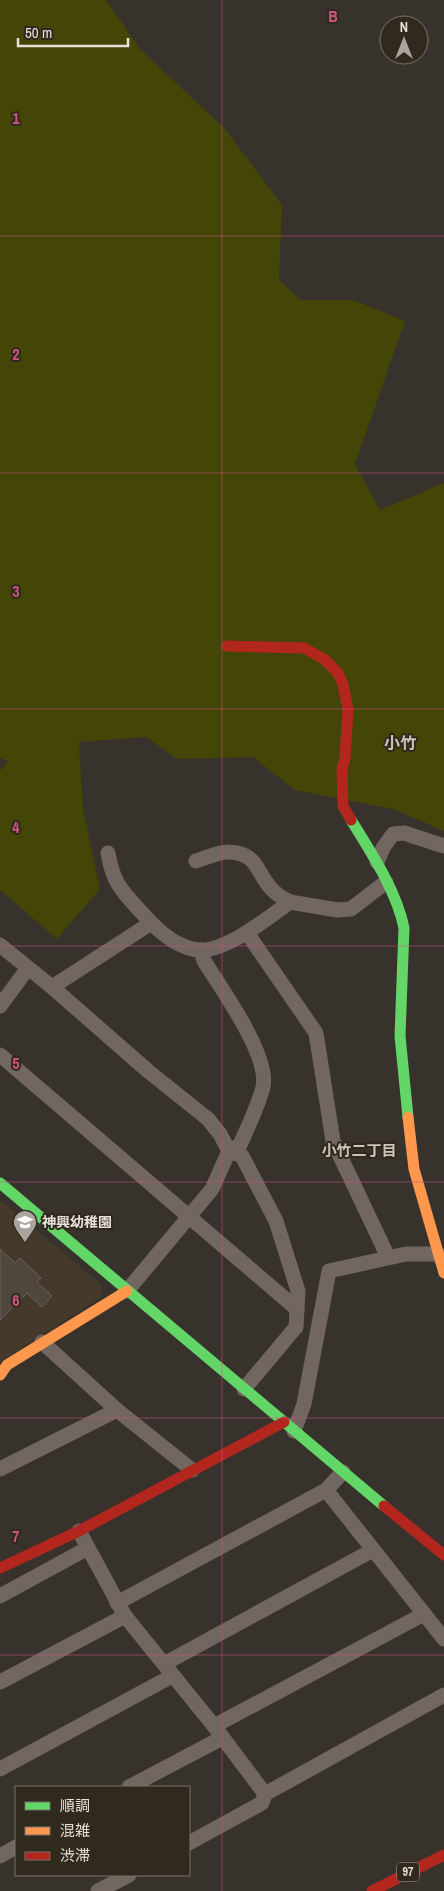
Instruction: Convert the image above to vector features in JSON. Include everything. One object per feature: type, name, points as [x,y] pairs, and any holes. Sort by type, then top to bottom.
[{"type":"street","points":[[227,646],[304,648],[324,659],[338,673],[344,684],[348,710],[345,759],[342,769],[344,806],[377,862],[401,912],[404,928],[400,1036],[414,1168],[444,1273]]},
{"type":"street","points":[[377,862],[383,848],[393,834],[404,833],[444,846]]},
{"type":"street","points":[[196,861],[229,852],[248,857],[257,864],[268,885],[277,894],[290,902],[337,910],[351,909],[386,882]]},
{"type":"street","points":[[108,853],[114,880],[151,923],[167,936],[189,948],[201,950],[218,947],[247,933],[290,902]]},
{"type":"street","points":[[52,987],[151,923]]},
{"type":"street","points":[[247,933],[316,1033],[333,1141],[388,1257]]},
{"type":"street","points":[[0,945],[52,987],[148,1071],[208,1119],[220,1134],[229,1151],[242,1156],[276,1221],[298,1291],[296,1327],[244,1389]]},
{"type":"street","points":[[0,1375],[7,1365],[127,1291],[212,1190],[229,1151],[240,1145],[263,1086],[262,1067],[255,1046],[204,961],[201,950]]},
{"type":"street","points":[[0,1006],[28,968]]},
{"type":"street","points":[[0,1055],[297,1309]]},
{"type":"street","points":[[0,1183],[289,1427],[444,1554]]},
{"type":"street","points":[[0,1568],[78,1531],[192,1470],[289,1427],[304,1404],[329,1271],[406,1254],[438,1254]]},
{"type":"street","points":[[42,1342],[117,1410],[192,1470]]},
{"type":"street","points":[[0,1468],[117,1410]]},
{"type":"street","points":[[117,1603],[326,1490],[343,1472]]},
{"type":"street","points":[[326,1490],[444,1639]]},
{"type":"street","points":[[78,1531],[125,1616],[265,1794]]},
{"type":"street","points":[[0,1596],[88,1548]]},
{"type":"street","points":[[0,1769],[373,1550]]},
{"type":"street","points":[[131,1786],[218,1732],[424,1614]]},
{"type":"street","points":[[0,1682],[125,1616]]},
{"type":"street","points":[[190,1841],[262,1803],[265,1794],[444,1695]]},
{"type":"street","points":[[0,1856],[15,1848]]},
{"type":"street","name":"97","points":[[372,1891],[444,1855]]},
{"type":"street","points":[[98,1891],[127,1876]]},
{"type":"shaded area","points":[[0,0],[106,0],[140,49],[225,129],[282,205],[279,280],[300,300],[353,300],[405,321],[355,464],[380,510],[444,483],[444,831],[393,809],[295,790],[253,757],[177,759],[146,737],[79,742],[83,809],[100,889],[57,939],[0,890],[0,771],[8,761],[0,758]]},
{"type":"shaded area","name":"神興幼稚園","points":[[0,1200],[102,1285],[101,1297],[0,1362]]},
{"type":"building","points":[[0,1249],[15,1263],[20,1258],[41,1278],[37,1282],[52,1296],[42,1307],[27,1293],[0,1320]]},
{"type":"traffic: fast","points":[[351,820],[375,859],[396,900],[404,928],[400,1036],[408,1117]]},
{"type":"traffic: fast","points":[[0,1183],[384,1506]]},
{"type":"traffic: slow","points":[[408,1117],[414,1169],[444,1273]]},
{"type":"traffic: slow","points":[[0,1375],[7,1365],[127,1291]]},
{"type":"traffic: jam","points":[[227,646],[304,648],[324,659],[338,673],[343,684],[348,710],[345,759],[342,769],[343,806],[351,820]]},
{"type":"traffic: jam","points":[[0,1568],[79,1531],[284,1422]]},
{"type":"traffic: jam","points":[[384,1506],[444,1555]]},
{"type":"traffic: jam","points":[[372,1891],[444,1855]]},
{"type":"place","name":"神興幼稚園","points":[[25,1243]]},
{"type":"district","name":"小竹","points":[[400,743]]},
{"type":"district","name":"小竹二丁目","points":[[359,1150]]}]
